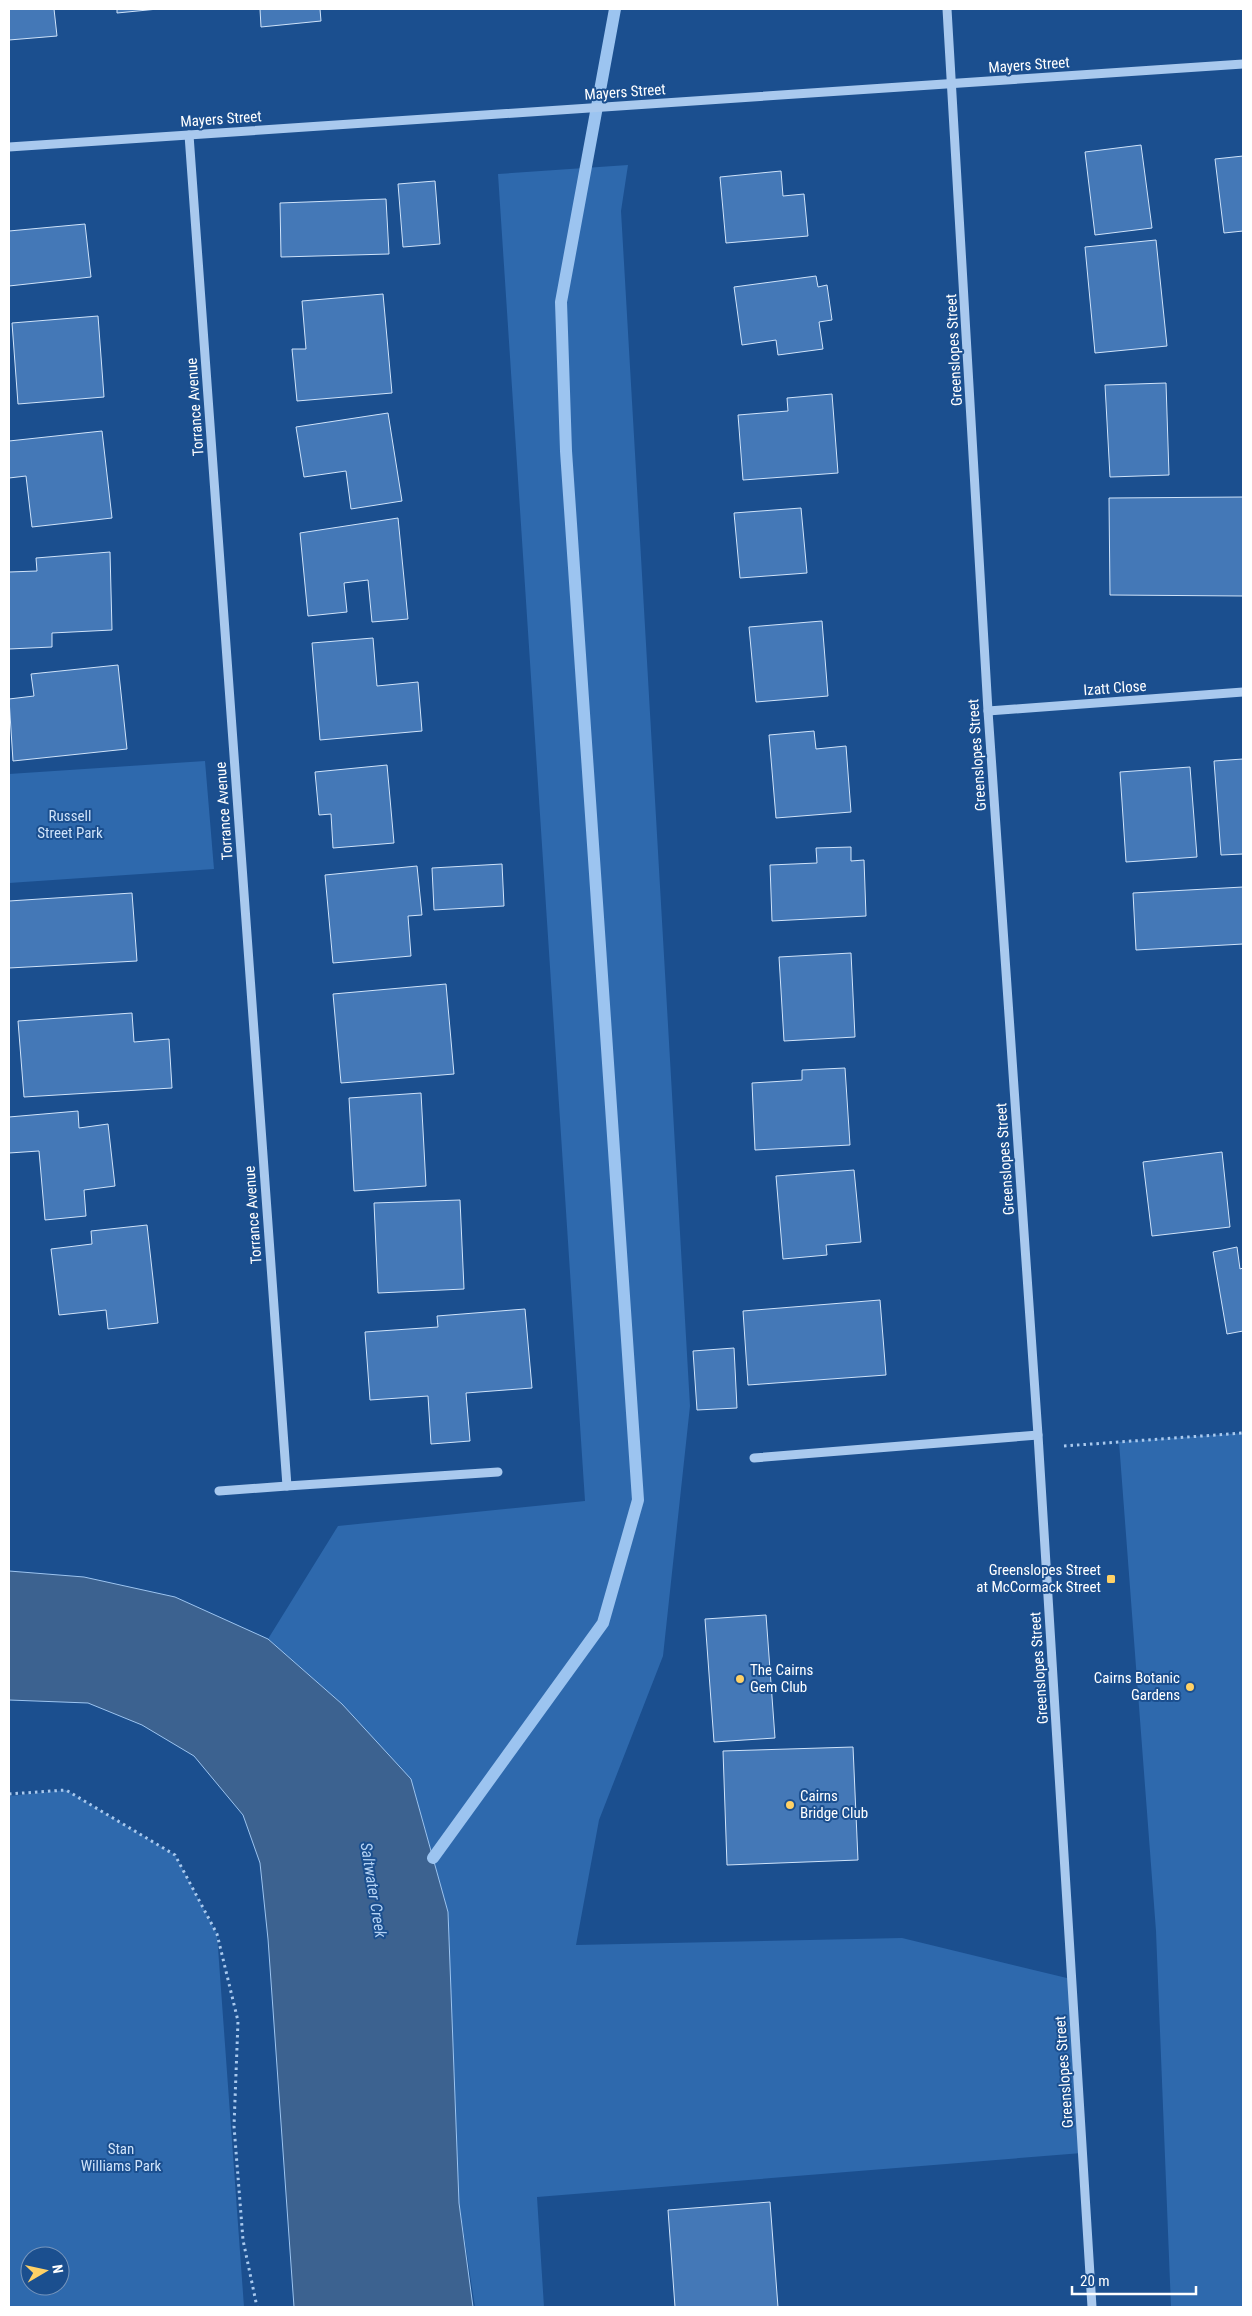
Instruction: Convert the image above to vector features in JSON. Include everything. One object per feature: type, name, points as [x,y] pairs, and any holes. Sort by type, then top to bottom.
[{"type":"street","name":"Greenslopes Street","points":[[947,9],[988,711],[1039,1448],[1092,2307]]},
{"type":"street","name":"Mayers Street","points":[[9,147],[1243,64]]},
{"type":"street","name":"Torrance Avenue","points":[[189,135],[287,1486]]},
{"type":"street","name":"Izatt Close","points":[[988,711],[1243,692]]},
{"type":"street","points":[[754,1458],[1038,1435]]},
{"type":"street","points":[[219,1491],[498,1472]]},
{"type":"path","points":[[1039,1448],[1243,1433]]},
{"type":"path","points":[[9,1794],[66,1790],[175,1855],[217,1934],[238,2021],[234,2126],[243,2240],[257,2307]]},
{"type":"green space","points":[[628,165],[621,211],[690,1406],[663,1656],[599,1820],[576,1945],[902,1938],[1071,1979],[1082,2153],[537,2197],[544,2307],[475,2307],[459,2203],[448,1912],[414,1789],[342,1704],[268,1639],[338,1526],[585,1501],[498,174]]},
{"type":"green space","name":"Russell Street Park","points":[[205,761],[214,869],[9,883],[9,774]]},
{"type":"green space","name":"Cairns Botanic Gardens","points":[[1243,1433],[1243,2307],[1171,2307],[1156,1931],[1119,1442]]},
{"type":"green space","name":"Stan Williams Park","points":[[66,1790],[175,1855],[217,1934],[244,2307],[9,2307],[9,1796]]},
{"type":"water","name":"Saltwater Creek","points":[[9,1571],[84,1577],[175,1597],[268,1639],[342,1704],[411,1779],[448,1912],[459,2203],[473,2307],[294,2307],[268,1939],[260,1863],[243,1815],[194,1756],[142,1725],[88,1703],[9,1700]]},
{"type":"building","points":[[9,9],[54,9],[57,36],[9,40]]},
{"type":"building","points":[[117,9],[158,9],[117,13]]},
{"type":"building","points":[[260,9],[320,9],[321,21],[261,27]]},
{"type":"building","points":[[1141,145],[1152,228],[1095,235],[1085,152]]},
{"type":"building","points":[[1243,156],[1243,231],[1224,233],[1215,159]]},
{"type":"building","points":[[781,171],[783,196],[804,194],[808,236],[726,243],[720,177]]},
{"type":"building","points":[[435,181],[440,244],[403,247],[398,184]]},
{"type":"building","points":[[386,199],[389,254],[281,257],[280,203]]},
{"type":"building","points":[[85,224],[91,277],[9,286],[9,231]]},
{"type":"building","points":[[1156,240],[1167,346],[1095,353],[1085,247]]},
{"type":"building","points":[[816,276],[818,287],[827,285],[832,320],[819,322],[823,349],[778,355],[776,340],[742,345],[734,287]]},
{"type":"building","points":[[383,294],[392,393],[297,401],[292,349],[306,349],[302,301]]},
{"type":"building","points":[[98,316],[104,397],[18,404],[12,323]]},
{"type":"building","points":[[1166,383],[1169,475],[1110,477],[1105,385]]},
{"type":"building","points":[[832,394],[838,473],[743,480],[738,415],[788,411],[787,398]]},
{"type":"building","points":[[388,413],[402,501],[351,509],[346,471],[304,477],[296,427]]},
{"type":"building","points":[[102,431],[112,518],[32,527],[26,476],[9,478],[9,441]]},
{"type":"building","points":[[1243,497],[1243,596],[1110,595],[1109,498]]},
{"type":"building","points":[[801,508],[807,573],[740,578],[734,513]]},
{"type":"building","points":[[398,518],[408,619],[372,622],[368,580],[344,583],[347,612],[308,616],[300,533]]},
{"type":"building","points":[[110,552],[112,630],[52,633],[52,647],[9,649],[9,572],[37,571],[36,558]]},
{"type":"building","points":[[822,621],[828,696],[756,702],[749,627]]},
{"type":"building","points":[[373,638],[377,686],[418,682],[422,731],[320,740],[312,643]]},
{"type":"building","points":[[118,665],[127,749],[13,761],[9,699],[34,696],[31,674]]},
{"type":"building","points":[[814,731],[816,749],[846,746],[851,812],[776,818],[769,735]]},
{"type":"building","points":[[1243,759],[1243,854],[1221,855],[1214,761]]},
{"type":"building","points":[[387,765],[394,843],[333,848],[331,814],[319,815],[315,772]]},
{"type":"building","points":[[1190,767],[1197,857],[1126,862],[1120,772]]},
{"type":"building","points":[[851,847],[851,861],[864,860],[866,916],[772,921],[770,865],[817,863],[816,848]]},
{"type":"building","points":[[502,864],[504,906],[434,910],[432,868]]},
{"type":"building","points":[[417,866],[422,915],[408,916],[411,956],[333,963],[325,875]]},
{"type":"building","points":[[1243,887],[1243,944],[1136,950],[1133,893]]},
{"type":"building","points":[[132,893],[137,961],[9,968],[9,901]]},
{"type":"building","points":[[851,953],[855,1037],[784,1041],[779,957]]},
{"type":"building","points":[[446,984],[454,1074],[341,1083],[333,994]]},
{"type":"building","points":[[132,1013],[134,1042],[169,1039],[172,1088],[24,1097],[18,1021]]},
{"type":"building","points":[[845,1068],[850,1145],[755,1150],[752,1083],[802,1080],[802,1070]]},
{"type":"building","points":[[421,1093],[426,1186],[354,1191],[349,1098]]},
{"type":"building","points":[[78,1111],[79,1128],[108,1124],[115,1186],[84,1190],[86,1216],[45,1220],[39,1151],[9,1153],[9,1117]]},
{"type":"building","points":[[1222,1152],[1230,1227],[1152,1236],[1143,1162]]},
{"type":"building","points":[[854,1170],[861,1242],[826,1245],[827,1255],[783,1259],[776,1176]]},
{"type":"building","points":[[460,1200],[464,1289],[378,1293],[374,1203]]},
{"type":"building","points":[[147,1225],[158,1323],[108,1329],[106,1310],[59,1315],[51,1249],[92,1244],[91,1231]]},
{"type":"building","points":[[1237,1247],[1240,1269],[1243,1268],[1243,1331],[1227,1334],[1213,1252]]},
{"type":"building","points":[[880,1300],[886,1375],[748,1385],[743,1311]]},
{"type":"building","points":[[525,1309],[532,1388],[466,1393],[470,1441],[431,1444],[428,1396],[370,1400],[365,1332],[438,1327],[437,1316]]},
{"type":"building","points":[[734,1348],[737,1408],[697,1410],[693,1351]]},
{"type":"building","name":"The Cairns Gem Club","points":[[766,1615],[775,1738],[714,1742],[705,1619]]},
{"type":"building","name":"Cairns Bridge Club","points":[[853,1747],[858,1860],[727,1865],[723,1751]]},
{"type":"building","points":[[770,2202],[778,2307],[675,2307],[668,2210]]},
{"type":"waterway","points":[[433,1858],[603,1623],[638,1500],[566,451],[561,302],[615,9]]},
{"type":"place","name":"Greenslopes Street at McCormack Street","points":[[1111,1579]]},
{"type":"place","name":"The Cairns Gem Club","points":[[740,1679]]},
{"type":"place","name":"Cairns Botanic Gardens","points":[[1190,1687]]},
{"type":"place","name":"Cairns Bridge Club","points":[[790,1805]]}]
